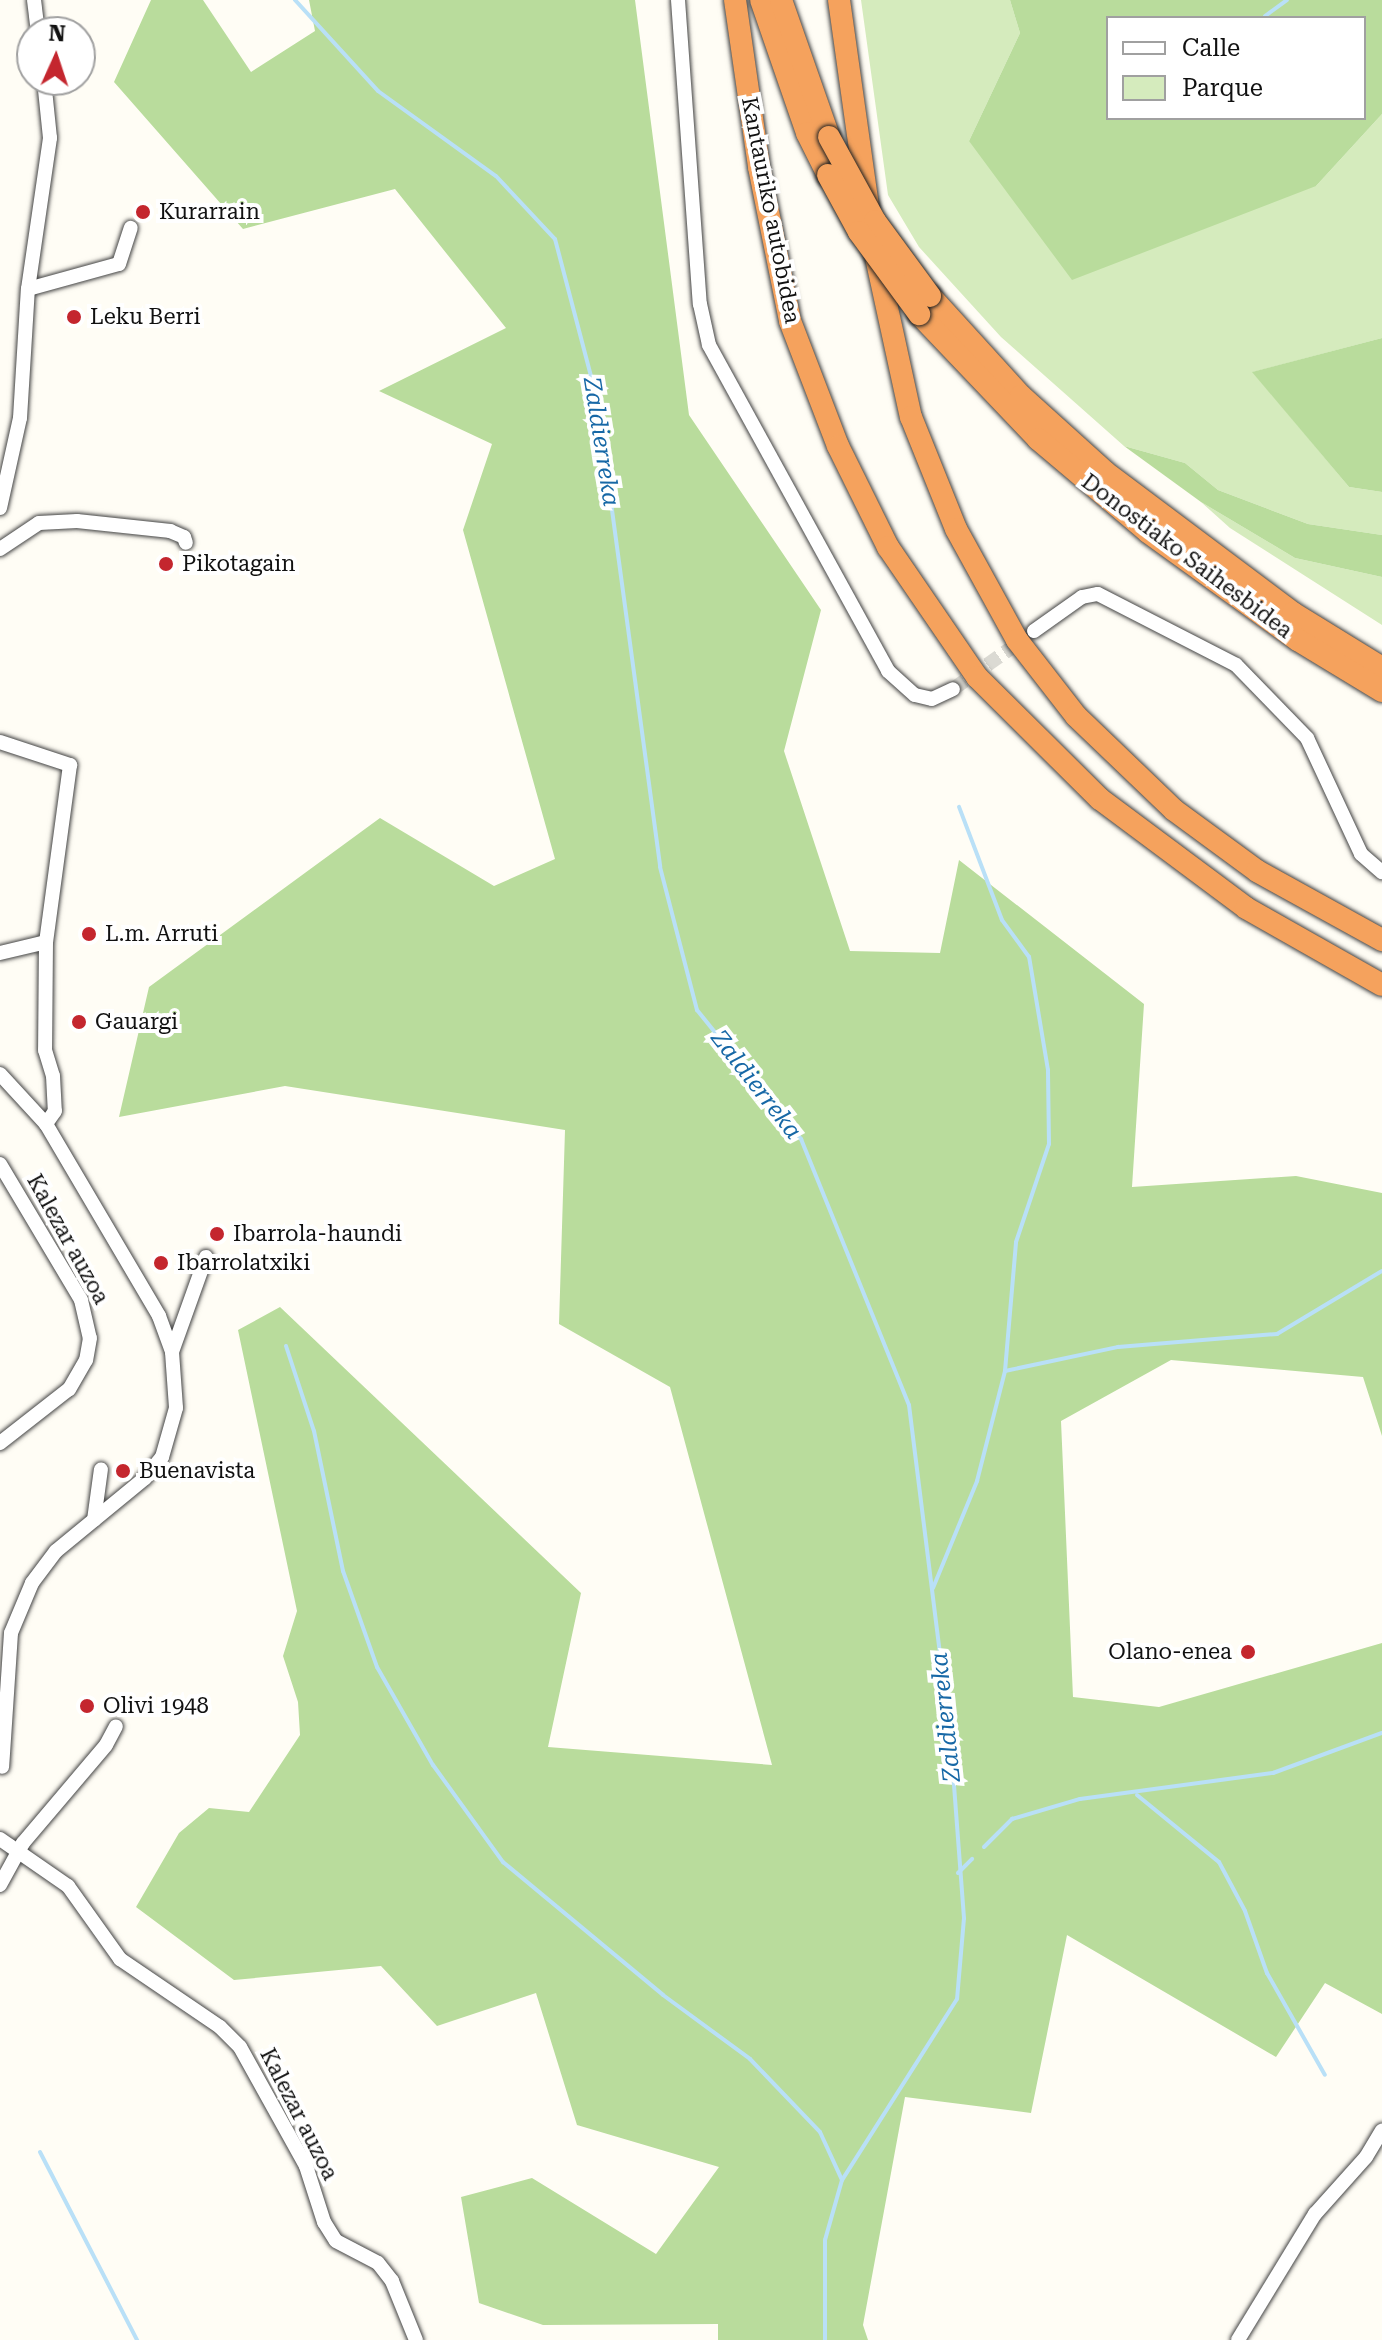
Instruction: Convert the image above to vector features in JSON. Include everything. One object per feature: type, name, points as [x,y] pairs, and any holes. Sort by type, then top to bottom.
[{"type":"highway","name":"Kantauriko autobidea","points":[[735,0],[759,167],[790,321],[838,446],[888,547],[977,677],[1100,799],[1246,908],[1382,985]]},
{"type":"highway","name":"Donostiako Saihesbidea","points":[[761,0],[807,133],[859,232],[924,305],[1001,403],[1123,513],[1298,640],[1382,691]]},
{"type":"highway","name":"Donostiako Saihesbidea","points":[[781,0],[829,137],[924,305],[1105,472],[1281,605],[1382,668]]},
{"type":"highway","points":[[839,0],[882,301],[911,417],[956,529],[1017,640],[1076,716],[1174,810],[1257,871],[1382,940]]},
{"type":"street","points":[[678,0],[700,304],[709,345],[888,671],[915,695],[932,699],[953,689]]},
{"type":"street","points":[[0,508],[20,418],[28,289],[50,138],[46,96]]},
{"type":"street","points":[[28,289],[119,264],[131,228]]},
{"type":"street","points":[[0,549],[39,523],[77,521],[170,531],[184,537],[186,543]]},
{"type":"street","points":[[1034,631],[1082,597],[1098,594],[1236,665],[1307,738],[1361,854],[1382,872]]},
{"type":"street","points":[[0,742],[70,765],[46,942],[45,1050],[53,1076],[55,1111],[46,1124]]},
{"type":"street","points":[[0,953],[46,942]]},
{"type":"street","points":[[0,1074],[46,1124],[116,1236],[159,1316],[172,1352],[176,1408],[162,1457],[145,1478],[56,1551],[17,1614],[11,1633],[0,1784]]},
{"type":"street","name":"Kalezar auzoa","points":[[0,1164],[81,1300],[90,1338],[86,1360],[69,1389],[0,1443]]},
{"type":"street","points":[[172,1352],[206,1257]]},
{"type":"street","points":[[94,1520],[101,1469]]},
{"type":"street","points":[[0,1885],[19,1850],[116,1726]]},
{"type":"street","name":"Kalezar auzoa","points":[[0,1839],[68,1886],[120,1959],[220,2027],[240,2047],[306,2166],[324,2222],[336,2241],[378,2263],[392,2281],[416,2340]]},
{"type":"street","points":[[1238,2340],[1315,2214],[1366,2157],[1382,2130]]},
{"type":"green space","points":[[151,0],[203,0],[251,72],[315,31],[309,0],[635,0],[689,415],[821,610],[784,751],[850,951],[940,953],[959,860],[1144,1004],[1132,1187],[1296,1176],[1382,1193],[1382,1436],[1363,1377],[1171,1360],[1061,1421],[1073,1697],[1159,1707],[1382,1643],[1382,2014],[1325,1983],[1276,2057],[1067,1935],[1031,2113],[905,2097],[863,2325],[868,2340],[718,2340],[718,2324],[543,2325],[479,2303],[461,2197],[532,2178],[656,2254],[719,2167],[577,2125],[536,1993],[437,2026],[381,1966],[234,1980],[136,1907],[179,1833],[209,1808],[249,1812],[300,1735],[298,1702],[283,1656],[297,1611],[238,1330],[280,1307],[581,1593],[548,1747],[772,1765],[670,1387],[559,1324],[565,1130],[285,1086],[119,1117],[149,987],[380,818],[494,886],[555,859],[463,530],[492,444],[379,391],[506,328],[395,189],[243,229],[114,82]]},
{"type":"green space","points":[[861,0],[1010,0],[1020,33],[969,141],[1316,186],[1382,114],[1382,338],[1253,372],[1349,487],[1382,492],[1382,535],[1308,524],[1218,490],[1185,463],[1124,446],[1001,337],[919,247],[888,195]]},
{"type":"green space","points":[[1010,0],[1382,0],[1382,114],[1316,186],[1072,280],[969,141],[1020,33]]},
{"type":"green space","points":[[1382,338],[1382,492],[1349,487],[1252,372]]},
{"type":"green space","points":[[1124,446],[1185,463],[1218,490],[1308,524],[1382,535],[1382,577],[1295,558],[1201,502]]},
{"type":"green space","points":[[1201,502],[1295,558],[1382,577],[1382,625],[1230,528]]},
{"type":"waterway","name":"Zaldierreka","points":[[295,0],[378,91],[496,176],[555,239],[597,399],[660,867],[697,1010],[801,1139],[909,1405],[950,1732],[964,1918],[957,1999],[842,2180],[825,2240],[825,2340]]},
{"type":"waterway","points":[[1265,16],[1287,0]]},
{"type":"waterway","points":[[933,1588],[977,1481],[1005,1371],[1016,1242],[1049,1144],[1048,1070],[1029,957],[1002,920],[959,807]]},
{"type":"waterway","points":[[1005,1371],[1118,1347],[1277,1334],[1382,1271]]},
{"type":"waterway","points":[[286,1346],[314,1431],[343,1571],[377,1667],[433,1765],[503,1862],[663,1995],[750,2059],[820,2132],[842,2180]]},
{"type":"waterway","points":[[984,1847],[1012,1819],[1080,1799],[1273,1773],[1382,1733]]},
{"type":"waterway","points":[[1137,1795],[1219,1862],[1245,1911],[1267,1973],[1325,2075]]},
{"type":"waterway","points":[[958,1873],[972,1859]]},
{"type":"waterway","points":[[40,2152],[137,2340]]},
{"type":"tunnel","points":[[953,689],[1024,639]]},
{"type":"place","name":"Kurarrain","points":[[143,212]]},
{"type":"place","name":"Leku Berri","points":[[74,317]]},
{"type":"place","name":"Pikotagain","points":[[166,564]]},
{"type":"place","name":"L.m. Arruti","points":[[89,934]]},
{"type":"place","name":"Gauargi","points":[[79,1022]]},
{"type":"place","name":"Ibarrola-haundi","points":[[217,1234]]},
{"type":"place","name":"Ibarrolatxiki","points":[[161,1263]]},
{"type":"place","name":"Buenavista","points":[[123,1471]]},
{"type":"place","name":"Olano-enea","points":[[1248,1652]]},
{"type":"place","name":"Olivi 1948","points":[[87,1706]]}]
